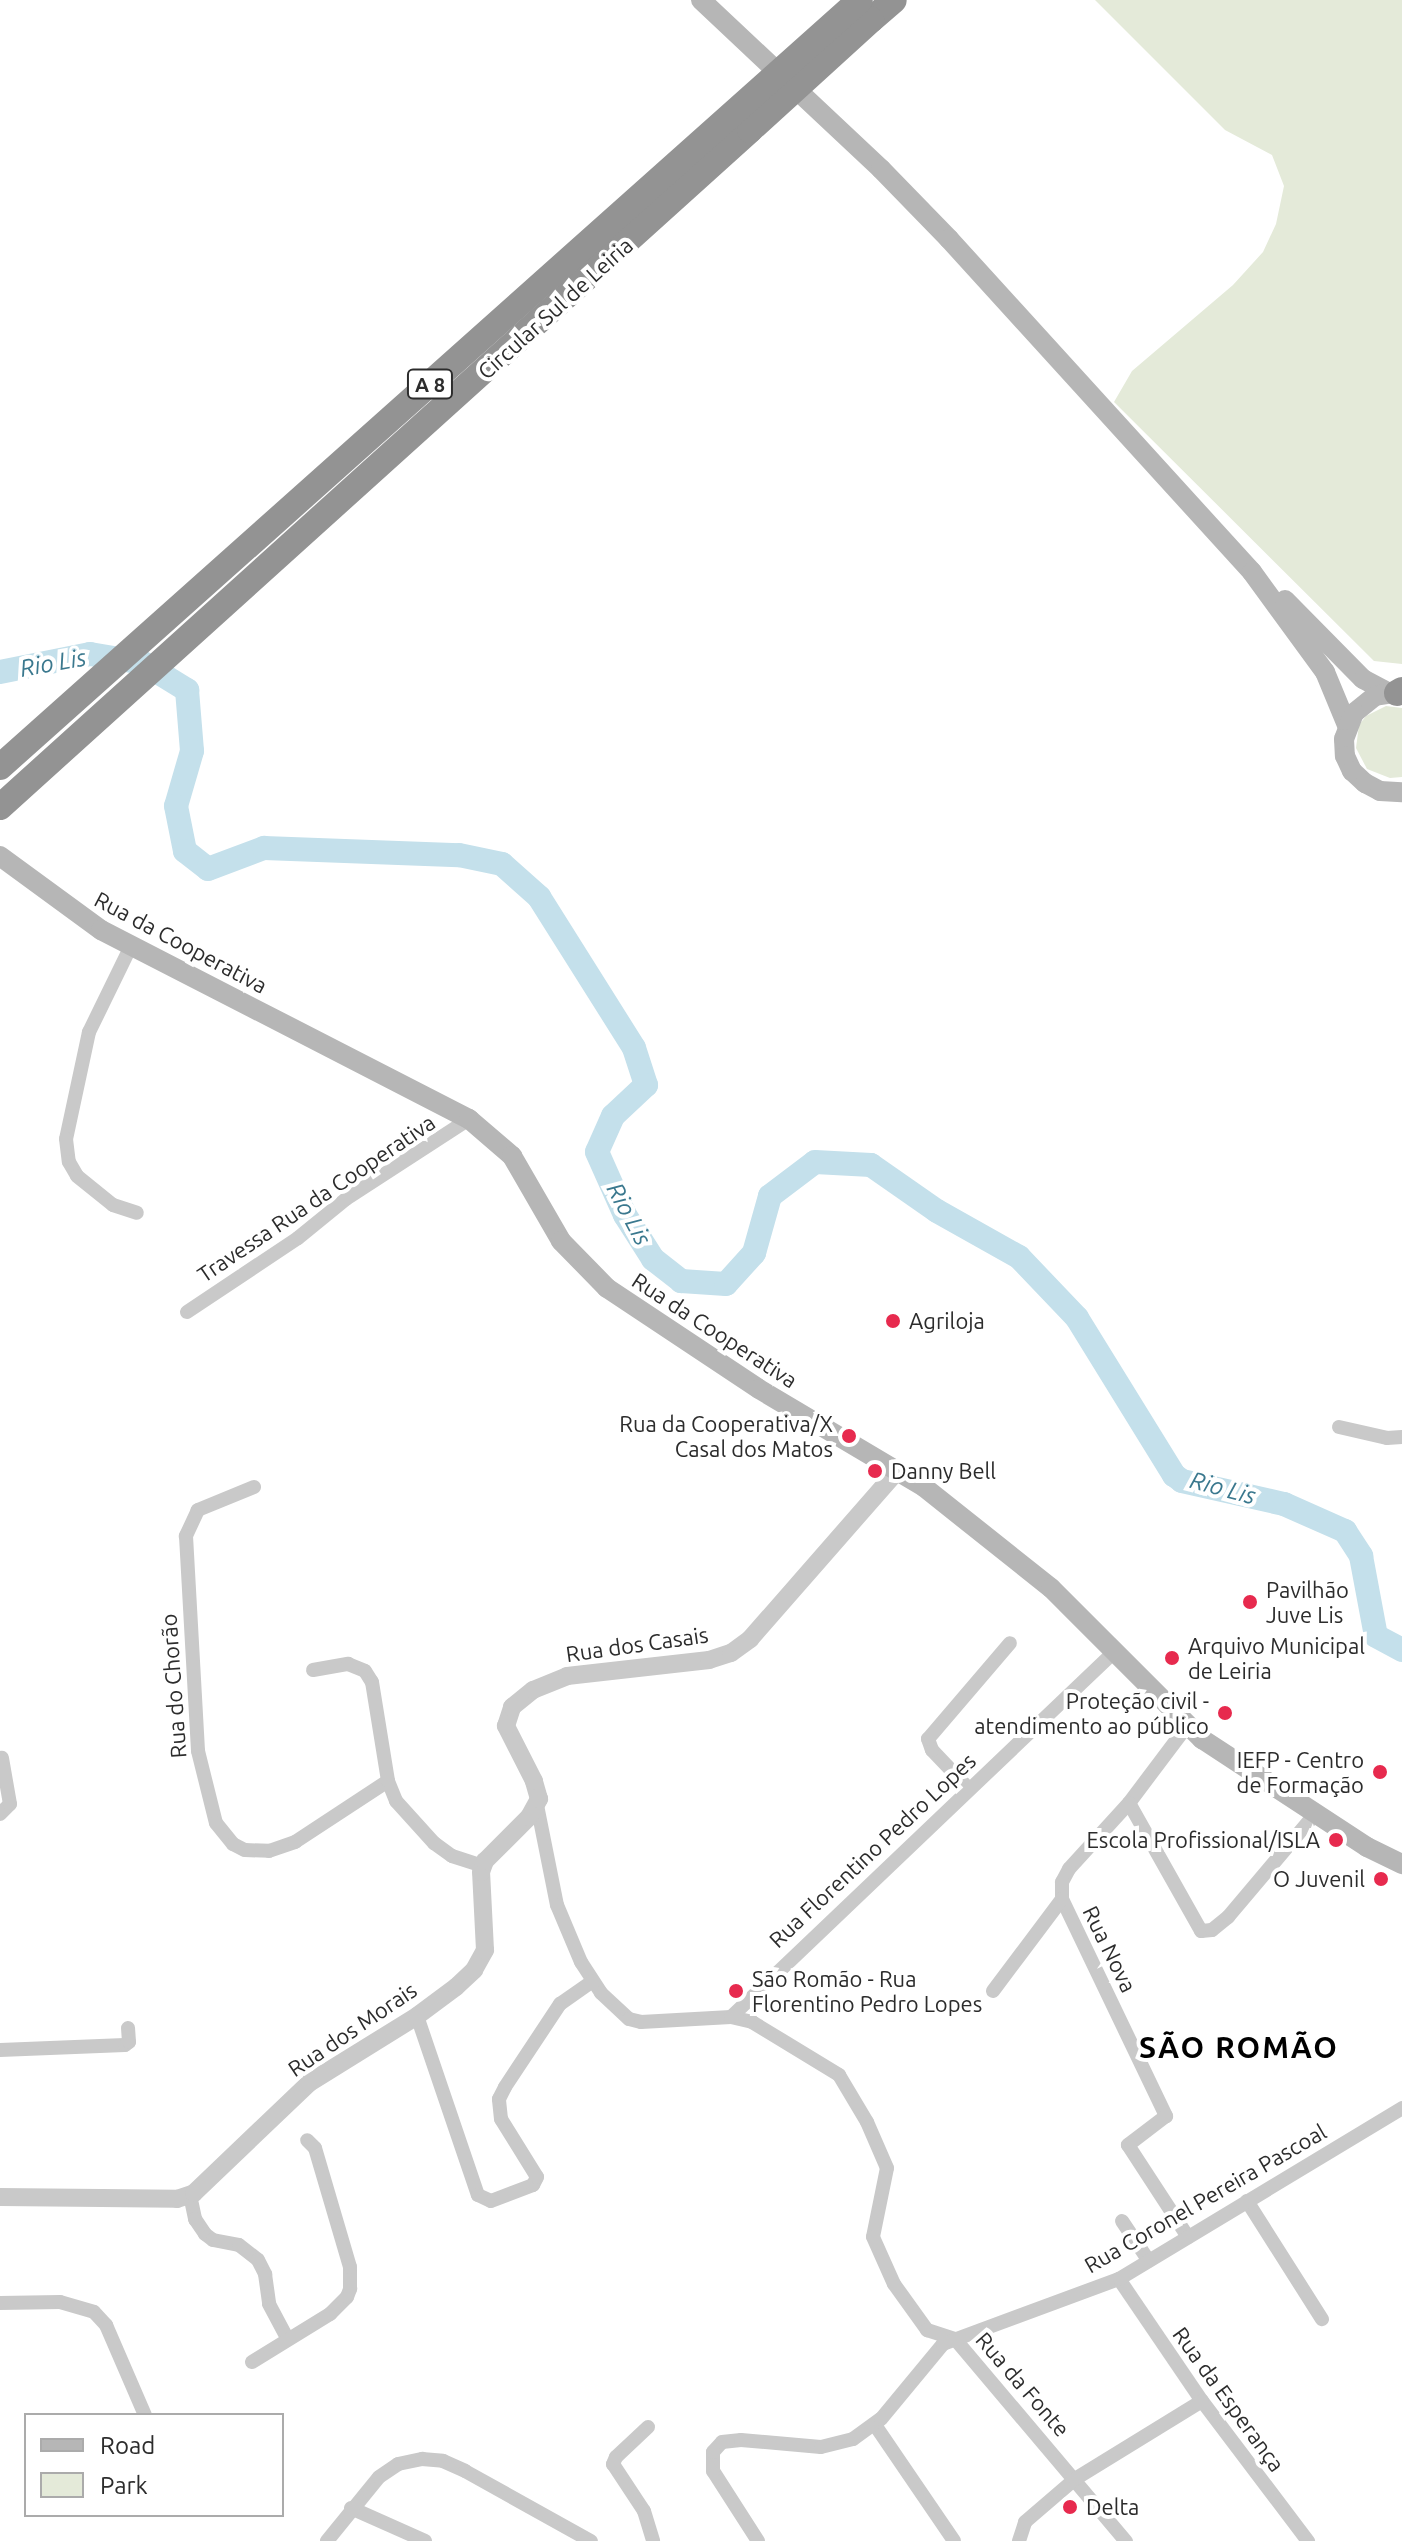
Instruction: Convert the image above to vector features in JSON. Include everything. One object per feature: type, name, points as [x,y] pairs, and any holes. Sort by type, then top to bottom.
[{"type":"highway","name":"Circular Sul de Leiria","points":[[0,767],[864,7],[894,0]]},
{"type":"highway","name":"Circular Sul de Leiria","points":[[0,807],[270,567],[864,7]]},
{"type":"main road","points":[[701,0],[881,169],[949,239],[1252,572],[1363,679],[1398,692]]},
{"type":"main road","points":[[1252,572],[1325,672],[1347,725],[1345,756],[1352,771],[1365,783],[1402,802]]},
{"type":"main road","points":[[1347,725],[1363,703],[1398,692]]},
{"type":"main road","points":[[1380,791],[1402,792]]},
{"type":"main road","name":"Rua da Cooperativa","points":[[0,856],[70,910],[131,946],[469,1119],[512,1156],[561,1241],[607,1288],[759,1389],[898,1470],[1020,1562],[1187,1726],[1215,1749],[1402,1864]]},
{"type":"street","points":[[131,946],[98,1010],[84,1049],[66,1152],[77,1176],[92,1190],[113,1205],[137,1213]]},
{"type":"street","name":"Travessa Rua da Cooperativa","points":[[187,1312],[298,1238],[335,1206],[469,1119]]},
{"type":"street","points":[[1339,1427],[1387,1438],[1402,1437]]},
{"type":"street","name":"Rua dos Casais","points":[[537,1805],[534,1781],[506,1726],[507,1715],[516,1703],[533,1690],[567,1676],[709,1660],[731,1653],[750,1639],[898,1470]]},
{"type":"street","name":"Rua do Chorão","points":[[254,1487],[198,1510],[186,1536],[198,1751],[216,1823],[233,1844],[245,1850],[269,1851],[295,1842],[388,1781]]},
{"type":"street","points":[[969,1789],[932,1750],[928,1739],[1010,1643]]},
{"type":"street","name":"Rua Florentino Pedro Lopes","points":[[731,2017],[1114,1652]]},
{"type":"street","points":[[313,1670],[348,1664],[365,1671],[372,1682],[388,1781],[396,1801],[434,1843],[452,1856],[483,1866],[487,1857],[529,1817],[537,1805]]},
{"type":"street","name":"Rua Nova","points":[[1187,1726],[1129,1803],[1069,1869],[1062,1882],[1062,1899],[1166,2116],[1128,2145],[1188,2237]]},
{"type":"street","points":[[0,1814],[10,1804],[2,1758]]},
{"type":"street","points":[[1129,1803],[1198,1928],[1204,1932],[1228,1917],[1316,1813]]},
{"type":"street","name":"Rua da Fonte","points":[[537,1805],[557,1905],[592,1982],[620,2013],[641,2022],[731,2017],[752,2022],[830,2069],[847,2086],[887,2168],[887,2180],[873,2224],[877,2252],[918,2322],[933,2334],[955,2339],[1126,2541]]},
{"type":"street","name":"Rua dos Morais","points":[[190,2195],[227,2165],[309,2083],[417,2016],[469,1975],[483,1955],[487,1933],[483,1866]]},
{"type":"street","points":[[993,1991],[1062,1899]]},
{"type":"street","points":[[417,2016],[476,2190],[481,2199],[491,2201],[533,2185],[537,2177],[501,2119],[499,2099],[560,2004],[592,1982]]},
{"type":"street","points":[[4,2047],[125,2045],[129,2042],[128,2028]]},
{"type":"street","name":"Rua Coronel Pereira Pascoal","points":[[875,2425],[937,2349],[955,2339],[1119,2279],[1402,2108]]},
{"type":"street","points":[[252,2362],[337,2308],[347,2297],[351,2281],[315,2148],[307,2140]]},
{"type":"street","points":[[0,2197],[177,2199],[190,2195],[195,2219],[205,2234],[247,2249],[263,2266],[269,2304],[287,2338]]},
{"type":"street","points":[[1247,2201],[1322,2319]]},
{"type":"street","points":[[1122,2221],[1149,2261]]},
{"type":"street","name":"Rua da Esperança","points":[[1119,2279],[1202,2401],[1308,2541]]},
{"type":"street","points":[[0,2303],[60,2302],[94,2312],[106,2325],[144,2413]]},
{"type":"street","points":[[1019,2541],[1025,2522],[1075,2479],[1202,2401]]},
{"type":"street","points":[[758,2541],[713,2471],[711,2458],[716,2447],[731,2440],[831,2446],[853,2439],[875,2425],[954,2541]]},
{"type":"street","points":[[648,2427],[613,2464],[644,2511],[653,2541]]},
{"type":"street","points":[[327,2541],[351,2508],[388,2469],[414,2460],[436,2460],[465,2471],[591,2541]]},
{"type":"street","points":[[351,2508],[425,2541]]},
{"type":"green space","points":[[1095,0],[1402,0],[1402,664],[1374,661],[1114,402],[1132,371],[1233,285],[1263,252],[1276,224],[1284,186],[1272,155],[1225,130]]},
{"type":"green space","points":[[1386,706],[1402,708],[1402,777],[1390,778],[1367,769],[1356,748],[1359,725],[1366,716]]},
{"type":"waterway","name":"Rio Lis","points":[[0,672],[90,654],[143,663],[187,690],[192,751],[176,806],[185,851],[208,869],[264,848],[459,855],[502,864],[539,897],[634,1048],[646,1085],[613,1116],[597,1152],[625,1215],[653,1259],[681,1281],[726,1284],[754,1253],[770,1196],[815,1162],[871,1165],[937,1211],[1019,1257],[1077,1318],[1174,1475],[1182,1481],[1284,1504],[1345,1531],[1361,1556],[1376,1636],[1402,1650]]},
{"type":"place","name":"Agriloja","points":[[893,1321]]},
{"type":"place","name":"Rua da Cooperativa/X Casal dos Matos","points":[[849,1436]]},
{"type":"place","name":"Danny Bell","points":[[875,1471]]},
{"type":"place","name":"Pavilhão Juve Lis","points":[[1250,1602]]},
{"type":"place","name":"Arquivo Municipal de Leiria","points":[[1172,1658]]},
{"type":"place","name":"Proteção civil - atendimento ao público","points":[[1225,1713]]},
{"type":"place","name":"IEFP - Centro de Formação","points":[[1380,1772]]},
{"type":"place","name":"Escola Profissional/ISLA","points":[[1336,1840]]},
{"type":"place","name":"O Juvenil","points":[[1381,1879]]},
{"type":"place","name":"São Romão - Rua Florentino Pedro Lopes","points":[[736,1991]]},
{"type":"place","name":"Delta","points":[[1070,2507]]},
{"type":"district","name":"SÃO ROMÃO","points":[[1239,2047]]}]
